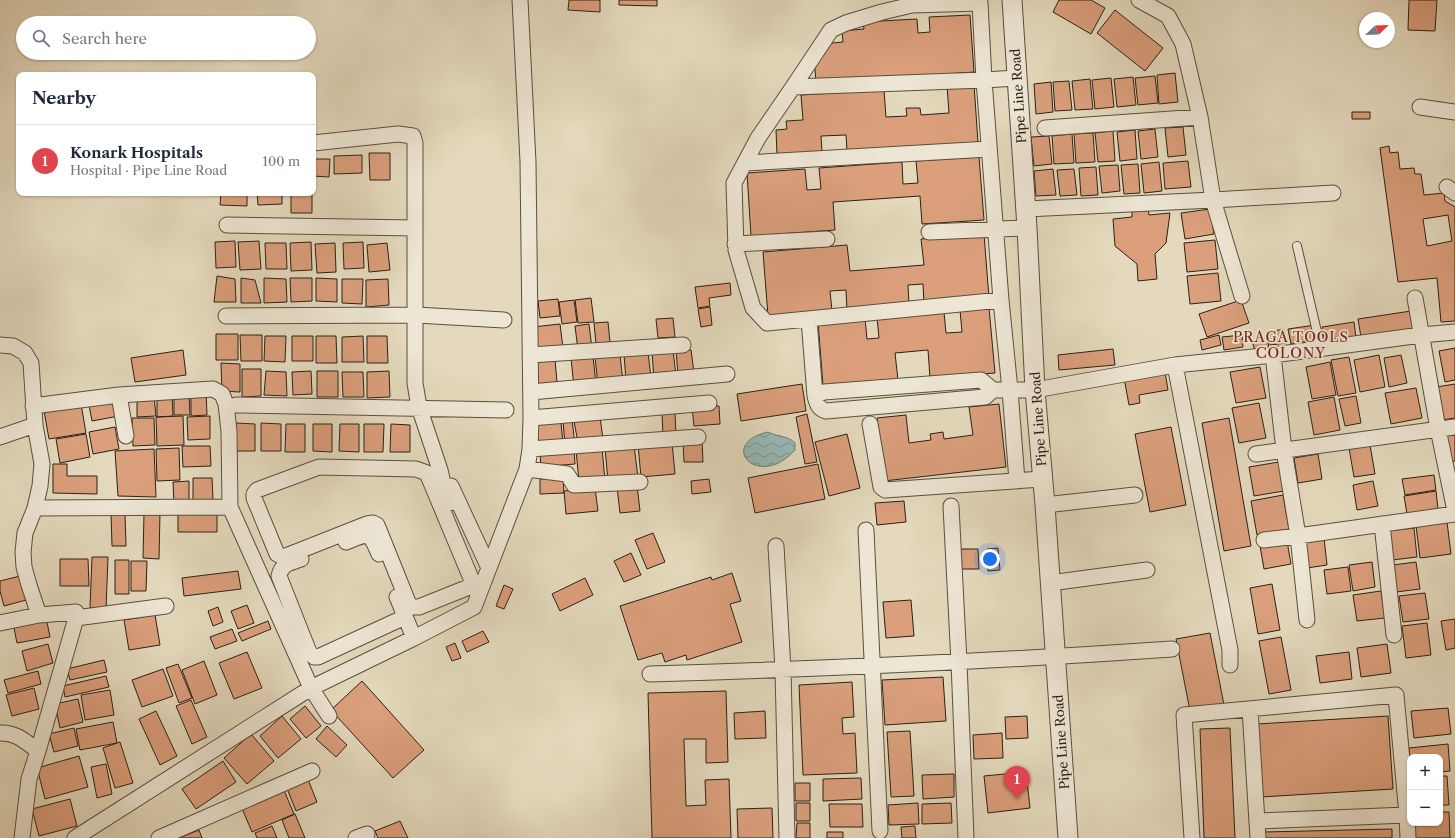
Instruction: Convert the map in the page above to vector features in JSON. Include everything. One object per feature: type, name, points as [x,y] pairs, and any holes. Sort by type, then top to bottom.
[{"type":"street","points":[[75,838],[311,688],[414,638],[477,588],[527,469],[530,449],[531,418],[528,162],[520,0]]},
{"type":"street","name":"Pipe Line Road","points":[[1012,0],[1026,209],[1035,390],[1056,658],[1068,838]]},
{"type":"street","points":[[1139,0],[1168,16],[1183,44],[1200,117],[1213,200],[1242,296]]},
{"type":"street","points":[[1001,300],[767,323],[753,308],[736,250],[734,183],[758,138],[794,87],[831,30],[846,23],[912,5],[980,3],[989,149],[1017,481]]},
{"type":"street","points":[[794,87],[1017,78]]},
{"type":"street","points":[[1420,108],[1455,112]]},
{"type":"street","points":[[1044,128],[1200,117]]},
{"type":"street","points":[[316,143],[398,134],[413,136],[416,149],[416,383],[419,407],[477,588]]},
{"type":"street","points":[[745,163],[989,149]]},
{"type":"street","points":[[1026,209],[1333,193]]},
{"type":"street","points":[[227,226],[415,228]]},
{"type":"street","points":[[929,232],[1027,228]]},
{"type":"street","points":[[736,244],[827,239]]},
{"type":"street","points":[[1415,298],[1438,429],[1455,511]]},
{"type":"street","points":[[226,316],[416,315],[504,320]]},
{"type":"street","points":[[809,319],[815,396],[818,406],[821,410],[826,411],[984,397],[993,390],[1035,390],[1174,365],[1273,355],[1421,335],[1455,332]]},
{"type":"street","points":[[530,355],[683,344]]},
{"type":"street","points":[[0,346],[14,346],[25,353],[31,363],[35,425],[42,464],[40,486],[35,508],[25,533],[23,552],[24,567],[39,615]]},
{"type":"street","points":[[1273,355],[1284,450],[1298,536],[1307,620]]},
{"type":"street","points":[[1174,365],[1230,650],[1230,665]]},
{"type":"street","points":[[530,392],[727,374]]},
{"type":"street","points":[[33,406],[119,395],[213,389],[222,394],[226,404],[229,431],[230,506],[305,658]]},
{"type":"street","points":[[119,395],[126,436]]},
{"type":"street","points":[[531,418],[709,403]]},
{"type":"street","points":[[236,405],[419,407],[506,410]]},
{"type":"street","points":[[870,424],[881,487],[885,490],[1042,479]]},
{"type":"street","points":[[0,437],[35,425]]},
{"type":"street","points":[[1256,454],[1455,427]]},
{"type":"street","points":[[530,449],[698,437]]},
{"type":"street","points":[[319,467],[416,469],[424,471],[427,473],[477,588],[419,607],[410,607],[377,525],[373,523],[286,556],[281,556],[277,554],[254,498],[254,494],[257,490],[319,467]]},
{"type":"street","points":[[527,469],[567,474],[574,485],[640,482]]},
{"type":"street","points":[[1044,505],[1135,495]]},
{"type":"street","points":[[35,508],[230,506]]},
{"type":"street","points":[[950,506],[959,662],[966,838]]},
{"type":"street","points":[[1264,540],[1455,514]]},
{"type":"street","points":[[1382,524],[1394,635]]},
{"type":"street","points":[[866,530],[871,667],[880,830]]},
{"type":"street","points":[[329,716],[311,688],[305,658],[279,576],[281,569],[284,566],[363,536],[369,536],[372,538],[414,638]]},
{"type":"street","points":[[776,546],[783,670],[787,838]]},
{"type":"street","points":[[1050,583],[1147,570]]},
{"type":"street","points":[[76,618],[166,606]]},
{"type":"street","points":[[0,623],[39,615],[76,612],[76,618],[29,779],[22,838]]},
{"type":"street","points":[[305,658],[318,657],[405,617]]},
{"type":"street","points":[[650,674],[871,667],[1056,658],[1172,649]]},
{"type":"street","points":[[1192,838],[1184,715],[1396,696],[1407,815],[1257,822]]},
{"type":"street","points":[[1250,709],[1258,838]]},
{"type":"street","points":[[0,732],[9,732],[21,738],[38,751]]},
{"type":"street","points":[[160,838],[312,771]]},
{"type":"street","points":[[1407,826],[1408,838]]},
{"type":"lane","points":[[1297,246],[1321,349]]},
{"type":"water","points":[[768,432],[792,440],[795,443],[795,450],[781,461],[768,466],[756,465],[748,461],[744,454],[745,446],[753,438]]},
{"type":"building","points":[[569,0],[600,0],[600,12],[568,10]]},
{"type":"building","points":[[619,0],[657,0],[657,6],[619,5]]},
{"type":"building","points":[[1059,0],[1091,0],[1105,8],[1091,34],[1053,12]]},
{"type":"building","points":[[1409,0],[1437,0],[1435,31],[1408,30]]},
{"type":"building","points":[[1115,10],[1163,48],[1145,71],[1097,33]]},
{"type":"building","points":[[970,15],[974,72],[816,83],[814,56],[823,55],[822,44],[843,42],[842,31],[864,29],[863,22],[917,19],[918,33],[930,32],[929,17]]},
{"type":"building","points":[[1175,73],[1178,102],[1159,104],[1157,75]]},
{"type":"building","points":[[1155,76],[1158,103],[1138,105],[1135,78]]},
{"type":"building","points":[[1133,77],[1136,105],[1117,107],[1114,79]]},
{"type":"building","points":[[1111,78],[1114,107],[1095,109],[1092,80]]},
{"type":"building","points":[[1090,79],[1093,109],[1075,110],[1072,81]]},
{"type":"building","points":[[1069,81],[1072,110],[1055,111],[1053,82]]},
{"type":"building","points":[[1051,82],[1053,112],[1036,114],[1034,84]]},
{"type":"building","points":[[974,84],[978,143],[847,151],[846,135],[821,136],[822,152],[777,155],[776,130],[787,129],[786,121],[803,120],[801,95],[884,90],[886,117],[907,116],[906,108],[920,108],[921,115],[949,113],[947,86]]},
{"type":"building","points":[[1352,112],[1370,112],[1370,119],[1352,119]]},
{"type":"building","points":[[1183,127],[1186,155],[1168,157],[1165,128]]},
{"type":"building","points":[[1155,129],[1158,157],[1141,159],[1138,131]]},
{"type":"building","points":[[1135,130],[1137,159],[1120,161],[1117,132]]},
{"type":"building","points":[[1113,131],[1115,161],[1098,162],[1095,133]]},
{"type":"building","points":[[1093,133],[1095,162],[1076,163],[1074,134]]},
{"type":"building","points":[[1072,134],[1074,163],[1054,164],[1052,136]]},
{"type":"building","points":[[1049,136],[1052,164],[1034,166],[1031,137]]},
{"type":"building","points":[[1389,146],[1390,153],[1398,152],[1400,169],[1414,168],[1415,174],[1421,174],[1424,195],[1444,193],[1445,201],[1455,207],[1455,321],[1441,322],[1437,278],[1398,282],[1380,148]],"holes":[[[1448,215],[1452,241],[1427,246],[1423,219]]]},
{"type":"building","points":[[369,153],[390,153],[390,180],[370,180]]},
{"type":"building","points":[[362,155],[362,173],[334,174],[334,156]]},
{"type":"building","points":[[979,157],[984,220],[922,224],[920,196],[833,202],[835,230],[751,236],[747,173],[805,169],[807,190],[821,189],[819,168],[902,162],[903,184],[918,183],[916,161]]},
{"type":"building","points":[[316,159],[330,159],[329,177],[316,176]]},
{"type":"building","points":[[1188,161],[1191,187],[1165,189],[1163,163]]},
{"type":"building","points":[[1159,162],[1162,191],[1144,193],[1141,164]]},
{"type":"building","points":[[1138,164],[1140,193],[1124,194],[1121,165]]},
{"type":"building","points":[[1118,165],[1120,191],[1102,193],[1099,166]]},
{"type":"building","points":[[1096,167],[1098,195],[1081,196],[1079,168]]},
{"type":"building","points":[[1053,169],[1056,195],[1036,196],[1034,171]]},
{"type":"building","points":[[1074,169],[1077,195],[1060,196],[1057,170]]},
{"type":"building","points":[[221,196],[247,196],[247,206],[220,205]]},
{"type":"building","points":[[257,196],[282,196],[282,204],[258,205]]},
{"type":"building","points":[[291,196],[312,196],[312,213],[291,213]]},
{"type":"building","points":[[1148,207],[1149,215],[1170,213],[1166,243],[1155,254],[1157,279],[1138,281],[1137,264],[1115,246],[1113,219],[1132,217],[1132,209]]},
{"type":"building","points":[[1210,209],[1214,234],[1185,239],[1181,213]]},
{"type":"building","points":[[984,234],[989,298],[924,304],[923,284],[908,285],[909,305],[847,310],[846,290],[830,291],[832,311],[768,316],[763,252],[847,245],[850,271],[924,265],[921,239]]},
{"type":"building","points":[[1215,240],[1218,269],[1187,272],[1184,243]]},
{"type":"building","points":[[235,241],[236,267],[216,268],[215,242]]},
{"type":"building","points":[[259,241],[261,269],[240,270],[238,242]]},
{"type":"building","points":[[311,242],[312,270],[291,271],[290,243]]},
{"type":"building","points":[[363,242],[364,268],[344,269],[343,243]]},
{"type":"building","points":[[265,243],[286,243],[287,269],[266,269]]},
{"type":"building","points":[[335,243],[336,272],[317,273],[315,244]]},
{"type":"building","points":[[387,243],[390,270],[369,272],[367,245]]},
{"type":"building","points":[[1218,273],[1221,301],[1190,304],[1187,276]]},
{"type":"building","points":[[217,276],[235,279],[236,302],[214,302]]},
{"type":"building","points":[[241,278],[255,280],[261,303],[241,303]]},
{"type":"building","points":[[264,278],[286,279],[287,302],[264,303]]},
{"type":"building","points":[[290,278],[312,278],[312,301],[291,302]]},
{"type":"building","points":[[316,278],[337,279],[337,302],[316,301]]},
{"type":"building","points":[[342,279],[363,279],[362,304],[342,303]]},
{"type":"building","points":[[388,279],[389,305],[366,307],[366,280]]},
{"type":"building","points":[[730,283],[731,295],[709,298],[710,306],[698,308],[695,287]]},
{"type":"building","points":[[591,298],[594,322],[578,323],[575,300]]},
{"type":"building","points":[[558,299],[560,316],[540,318],[538,301]]},
{"type":"building","points":[[574,300],[577,322],[562,324],[559,302]]},
{"type":"building","points":[[1241,300],[1249,323],[1207,337],[1199,314]]},
{"type":"building","points":[[710,307],[712,325],[701,327],[698,309]]},
{"type":"building","points":[[989,308],[995,373],[930,378],[928,350],[895,353],[898,380],[823,386],[818,322],[865,318],[867,339],[879,338],[877,317],[944,312],[946,333],[962,332],[960,310]]},
{"type":"building","points":[[1411,311],[1414,329],[1361,337],[1358,319]]},
{"type":"building","points":[[673,318],[675,337],[658,338],[656,319]]},
{"type":"building","points":[[608,322],[610,342],[596,344],[594,323]]},
{"type":"building","points":[[1354,322],[1356,338],[1325,343],[1322,327]]},
{"type":"building","points":[[560,324],[563,348],[536,351],[533,327]]},
{"type":"building","points":[[589,324],[592,349],[578,350],[575,326]]},
{"type":"building","points":[[1315,325],[1317,340],[1291,344],[1288,329]]},
{"type":"building","points":[[1284,329],[1287,343],[1270,345],[1268,332]]},
{"type":"building","points":[[216,334],[238,334],[238,360],[216,360]]},
{"type":"building","points":[[240,335],[262,335],[262,361],[241,361]]},
{"type":"building","points":[[1219,335],[1221,345],[1202,350],[1200,340]]},
{"type":"building","points":[[1242,335],[1243,347],[1224,350],[1222,337]]},
{"type":"building","points":[[265,336],[286,336],[285,362],[264,361]]},
{"type":"building","points":[[292,336],[313,336],[313,361],[292,361]]},
{"type":"building","points":[[316,336],[336,336],[337,363],[316,363]]},
{"type":"building","points":[[363,336],[364,362],[342,362],[342,337]]},
{"type":"building","points":[[367,336],[387,336],[388,363],[367,363]]},
{"type":"building","points":[[1267,338],[1269,348],[1255,351],[1252,341]]},
{"type":"building","points":[[1455,348],[1455,380],[1445,382],[1439,351]]},
{"type":"building","points":[[1113,349],[1115,365],[1059,370],[1058,355]]},
{"type":"building","points":[[183,350],[186,375],[135,382],[131,358]]},
{"type":"building","points":[[673,350],[676,376],[654,379],[652,352]]},
{"type":"building","points":[[691,350],[694,372],[678,374],[676,351]]},
{"type":"building","points":[[648,352],[651,378],[626,381],[624,354]]},
{"type":"building","points":[[620,355],[623,382],[598,385],[595,357]]},
{"type":"building","points":[[1379,355],[1385,387],[1360,392],[1354,360]]},
{"type":"building","points":[[1401,355],[1407,383],[1389,387],[1384,358]]},
{"type":"building","points":[[593,356],[596,385],[574,387],[571,358]]},
{"type":"building","points":[[1349,357],[1356,393],[1338,396],[1331,360]]},
{"type":"building","points":[[555,360],[557,382],[538,384],[537,362]]},
{"type":"building","points":[[1330,362],[1336,395],[1312,399],[1306,367]]},
{"type":"building","points":[[221,363],[240,364],[240,392],[222,391]]},
{"type":"building","points":[[1260,367],[1266,398],[1236,403],[1230,372]]},
{"type":"building","points":[[242,369],[261,369],[261,396],[242,397]]},
{"type":"building","points":[[266,371],[286,372],[287,396],[264,395]]},
{"type":"building","points":[[311,371],[312,394],[293,395],[292,372]]},
{"type":"building","points":[[317,371],[338,371],[338,397],[317,397]]},
{"type":"building","points":[[389,371],[390,397],[367,398],[367,372]]},
{"type":"building","points":[[342,372],[363,372],[364,397],[343,397]]},
{"type":"building","points":[[1165,372],[1168,390],[1139,395],[1140,403],[1129,405],[1124,378]]},
{"type":"building","points":[[802,384],[806,411],[741,421],[737,394]]},
{"type":"building","points":[[1455,384],[1455,418],[1442,420],[1436,387]]},
{"type":"building","points":[[1416,388],[1422,418],[1391,424],[1385,393]]},
{"type":"building","points":[[206,392],[207,415],[191,416],[191,393]]},
{"type":"building","points":[[189,393],[190,415],[174,415],[174,394]]},
{"type":"building","points":[[172,395],[173,416],[157,417],[157,396]]},
{"type":"building","points":[[154,396],[156,416],[137,417],[137,397]]},
{"type":"building","points":[[1356,396],[1361,423],[1345,426],[1339,399]]},
{"type":"building","points":[[1334,397],[1340,430],[1314,435],[1308,402]]},
{"type":"building","points":[[116,401],[119,416],[92,421],[89,405]]},
{"type":"building","points":[[1259,403],[1266,438],[1239,443],[1232,408]]},
{"type":"building","points":[[81,404],[86,433],[49,439],[44,411]]},
{"type":"building","points":[[999,404],[1006,467],[884,481],[877,418],[906,415],[909,443],[931,440],[930,434],[943,432],[944,439],[973,435],[969,407]]},
{"type":"building","points":[[719,406],[720,424],[694,426],[692,407]]},
{"type":"building","points":[[662,412],[675,412],[676,436],[663,437]]},
{"type":"building","points":[[807,414],[817,462],[805,464],[796,417]]},
{"type":"building","points":[[183,416],[184,445],[157,446],[156,417]]},
{"type":"building","points":[[210,416],[210,439],[188,440],[187,417]]},
{"type":"building","points":[[600,417],[603,439],[578,443],[574,421]]},
{"type":"building","points":[[132,418],[154,418],[155,445],[133,446]]},
{"type":"building","points":[[1229,418],[1251,546],[1224,551],[1202,423]]},
{"type":"building","points":[[572,420],[575,444],[565,445],[563,421]]},
{"type":"building","points":[[561,422],[563,444],[539,447],[536,425]]},
{"type":"building","points":[[236,423],[255,424],[255,451],[235,451]]},
{"type":"building","points":[[261,423],[281,424],[281,451],[261,451]]},
{"type":"building","points":[[286,424],[305,424],[305,452],[285,452]]},
{"type":"building","points":[[313,424],[332,424],[332,452],[313,451]]},
{"type":"building","points":[[340,424],[359,424],[359,452],[339,451]]},
{"type":"building","points":[[364,424],[384,424],[383,452],[364,452]]},
{"type":"building","points":[[391,424],[410,425],[410,452],[390,452]]},
{"type":"building","points":[[115,427],[119,449],[93,454],[89,432]]},
{"type":"building","points":[[1171,427],[1186,505],[1150,512],[1135,434]]},
{"type":"building","points":[[86,434],[90,457],[60,463],[56,439]]},
{"type":"building","points":[[847,434],[860,488],[829,496],[815,442]]},
{"type":"building","points":[[1455,435],[1455,461],[1448,462],[1445,436]]},
{"type":"building","points":[[702,440],[703,462],[684,462],[683,441]]},
{"type":"building","points":[[672,442],[675,474],[641,477],[638,445]]},
{"type":"building","points":[[634,445],[638,478],[608,481],[605,448]]},
{"type":"building","points":[[1370,445],[1375,474],[1354,477],[1349,448]]},
{"type":"building","points":[[182,446],[210,446],[211,466],[183,467]]},
{"type":"building","points":[[179,448],[180,480],[157,481],[156,449]]},
{"type":"building","points":[[602,448],[605,480],[579,482],[576,450]]},
{"type":"building","points":[[154,449],[156,497],[118,496],[115,451]]},
{"type":"building","points":[[574,450],[575,464],[541,467],[540,453]]},
{"type":"building","points":[[1318,454],[1322,479],[1298,483],[1294,458]]},
{"type":"building","points":[[1279,462],[1284,491],[1254,496],[1249,467]]},
{"type":"building","points":[[53,464],[67,464],[67,476],[97,476],[97,494],[53,493]]},
{"type":"building","points":[[818,464],[825,499],[755,513],[748,478]]},
{"type":"building","points":[[1434,475],[1436,490],[1405,495],[1402,479]]},
{"type":"building","points":[[193,478],[212,478],[213,500],[193,501]]},
{"type":"building","points":[[563,478],[564,493],[540,494],[540,479]]},
{"type":"building","points":[[709,479],[711,492],[692,494],[691,481]]},
{"type":"building","points":[[189,481],[189,502],[174,503],[173,482]]},
{"type":"building","points":[[1373,481],[1378,506],[1357,510],[1353,485]]},
{"type":"building","points":[[637,485],[640,511],[620,513],[617,487]]},
{"type":"building","points":[[595,488],[598,511],[566,514],[564,491]]},
{"type":"building","points":[[1436,491],[1438,509],[1407,514],[1404,496]]},
{"type":"building","points":[[1283,495],[1289,529],[1257,535],[1251,501]]},
{"type":"building","points":[[904,501],[906,522],[877,525],[875,503]]},
{"type":"building","points":[[178,509],[217,510],[217,532],[178,532]]},
{"type":"building","points":[[144,513],[160,513],[159,559],[143,558]]},
{"type":"building","points":[[111,514],[125,514],[126,546],[112,546]]},
{"type":"building","points":[[1447,522],[1451,554],[1420,558],[1416,526]]},
{"type":"building","points":[[1414,528],[1417,557],[1392,560],[1388,531]]},
{"type":"building","points":[[653,533],[665,562],[647,569],[635,540]]},
{"type":"building","points":[[1324,538],[1327,565],[1307,568],[1304,540]]},
{"type":"building","points":[[1287,541],[1291,564],[1264,569],[1260,546]]},
{"type":"building","points":[[998,548],[1000,570],[988,571],[987,549]]},
{"type":"building","points":[[960,549],[978,549],[979,569],[961,569]]},
{"type":"building","points":[[631,553],[641,575],[624,582],[614,561]]},
{"type":"building","points":[[92,557],[108,557],[106,609],[90,608]]},
{"type":"building","points":[[60,559],[88,559],[89,586],[60,586]]},
{"type":"building","points":[[115,560],[129,560],[129,594],[115,594]]},
{"type":"building","points":[[131,561],[147,561],[146,591],[131,591]]},
{"type":"building","points":[[1372,562],[1375,587],[1353,591],[1349,565]]},
{"type":"building","points":[[1416,562],[1420,589],[1396,592],[1393,565]]},
{"type":"building","points":[[1348,567],[1351,591],[1327,594],[1324,570]]},
{"type":"building","points":[[238,571],[241,589],[184,596],[182,578]]},
{"type":"building","points":[[732,573],[741,601],[730,604],[742,642],[687,660],[686,655],[665,662],[662,653],[638,660],[620,606],[711,577],[712,580]]},
{"type":"building","points":[[24,575],[30,599],[4,606],[0,591],[0,581]]},
{"type":"building","points":[[585,578],[593,595],[560,611],[552,594]]},
{"type":"building","points":[[1272,584],[1280,630],[1258,634],[1250,588]]},
{"type":"building","points":[[504,585],[513,589],[504,609],[496,606]]},
{"type":"building","points":[[1381,591],[1385,618],[1357,621],[1353,595]]},
{"type":"building","points":[[1425,593],[1429,619],[1403,622],[1399,596]]},
{"type":"building","points":[[911,600],[914,636],[886,638],[883,602]]},
{"type":"building","points":[[247,605],[254,623],[238,629],[231,611]]},
{"type":"building","points":[[218,607],[223,622],[213,626],[208,611]]},
{"type":"building","points":[[155,615],[160,645],[129,650],[124,620]]},
{"type":"building","points":[[46,617],[50,637],[17,643],[13,623]]},
{"type":"building","points":[[1455,619],[1455,648],[1446,650],[1441,621]]},
{"type":"building","points":[[268,621],[271,629],[242,641],[238,633]]},
{"type":"building","points":[[1427,623],[1431,655],[1406,658],[1402,626]]},
{"type":"building","points":[[232,629],[237,641],[215,649],[210,637]]},
{"type":"building","points":[[483,631],[489,642],[467,652],[462,641]]},
{"type":"building","points":[[1210,633],[1224,705],[1190,711],[1176,639]]},
{"type":"building","points":[[1281,637],[1291,690],[1269,694],[1259,641]]},
{"type":"building","points":[[455,643],[461,658],[452,661],[446,647]]},
{"type":"building","points":[[48,644],[53,663],[27,671],[22,651]]},
{"type":"building","points":[[1387,644],[1391,673],[1361,677],[1357,648]]},
{"type":"building","points":[[247,652],[262,688],[234,699],[219,663]]},
{"type":"building","points":[[1349,652],[1352,679],[1320,683],[1316,656]]},
{"type":"building","points":[[104,660],[107,672],[70,680],[67,669]]},
{"type":"building","points":[[204,661],[217,695],[195,704],[182,670]]},
{"type":"building","points":[[178,664],[192,698],[179,703],[166,668]]},
{"type":"building","points":[[163,669],[173,696],[142,707],[132,680]]},
{"type":"building","points":[[38,671],[41,684],[8,693],[4,680]]},
{"type":"building","points":[[106,676],[109,687],[65,697],[63,686]]},
{"type":"building","points":[[943,677],[946,721],[885,725],[882,680]]},
{"type":"building","points":[[362,681],[424,750],[393,778],[331,710]]},
{"type":"building","points":[[852,682],[854,717],[842,718],[843,734],[855,733],[857,773],[803,775],[799,685]]},
{"type":"building","points":[[34,688],[39,709],[12,716],[6,695]]},
{"type":"building","points":[[110,690],[114,715],[85,720],[81,695]]},
{"type":"building","points":[[726,691],[728,762],[706,763],[706,739],[684,739],[686,806],[706,805],[705,780],[729,779],[731,838],[652,838],[648,693]]},
{"type":"building","points":[[78,699],[83,722],[60,728],[55,704]]},
{"type":"building","points":[[191,700],[207,737],[192,744],[176,706]]},
{"type":"building","points":[[305,706],[321,726],[306,738],[290,719]]},
{"type":"building","points":[[1448,708],[1451,734],[1414,738],[1411,711]]},
{"type":"building","points":[[156,711],[177,756],[160,765],[139,719]]},
{"type":"building","points":[[765,711],[766,738],[735,739],[734,713]]},
{"type":"building","points":[[282,716],[301,739],[278,758],[260,736]]},
{"type":"building","points":[[1027,716],[1028,738],[1006,739],[1005,717]]},
{"type":"building","points":[[1388,716],[1393,789],[1261,797],[1257,724]]},
{"type":"building","points":[[113,722],[117,743],[80,750],[76,729]]},
{"type":"building","points":[[327,726],[347,745],[336,757],[316,739]]},
{"type":"building","points":[[74,728],[78,746],[54,752],[49,734]]},
{"type":"building","points":[[1230,728],[1235,838],[1204,838],[1200,729]]},
{"type":"building","points":[[910,731],[914,796],[891,797],[887,732]]},
{"type":"building","points":[[1002,733],[1003,758],[974,759],[973,735]]},
{"type":"building","points":[[251,734],[274,761],[247,784],[224,758]]},
{"type":"building","points":[[120,742],[133,783],[115,788],[103,748]]},
{"type":"building","points":[[1448,744],[1450,771],[1443,772],[1443,754],[1410,754],[1409,748]]},
{"type":"building","points":[[79,756],[88,787],[45,799],[37,768]]},
{"type":"building","points":[[223,761],[236,782],[196,809],[182,789]]},
{"type":"building","points":[[106,764],[112,794],[97,798],[91,767]]},
{"type":"building","points":[[1026,772],[1030,808],[988,813],[984,776]]},
{"type":"building","points":[[954,774],[954,797],[923,799],[922,775]]},
{"type":"building","points":[[1443,776],[1447,776],[1449,805],[1443,805]]},
{"type":"building","points":[[307,777],[317,802],[296,811],[286,786]]},
{"type":"building","points":[[861,778],[862,799],[823,801],[823,779]]},
{"type":"building","points":[[795,783],[810,783],[810,801],[795,801]]},
{"type":"building","points":[[283,788],[294,814],[252,832],[241,806]]},
{"type":"building","points":[[70,799],[77,826],[39,836],[32,809]]},
{"type":"building","points":[[796,803],[810,803],[810,821],[796,821]]},
{"type":"building","points":[[918,803],[919,824],[889,825],[888,805]]},
{"type":"building","points":[[951,803],[952,823],[922,824],[922,804]]},
{"type":"building","points":[[829,804],[862,804],[863,827],[830,827]]},
{"type":"building","points":[[772,808],[773,838],[738,838],[737,809]]},
{"type":"building","points":[[1443,812],[1449,812],[1450,838],[1409,838],[1410,826],[1443,826]]},
{"type":"building","points":[[295,814],[305,838],[289,838],[282,820]]},
{"type":"building","points":[[400,821],[408,838],[378,838],[375,831]]},
{"type":"building","points":[[797,823],[810,823],[810,838],[796,838]]},
{"type":"building","points":[[272,826],[277,838],[257,838],[255,833]]},
{"type":"building","points":[[915,826],[916,838],[902,838],[901,827]]},
{"type":"building","points":[[1392,829],[1392,838],[1264,838],[1264,832]]},
{"type":"building","points":[[199,830],[202,838],[179,838]]},
{"type":"building","points":[[827,832],[843,832],[843,838],[827,838]]},
{"type":"place","name":"Konark Hospitals","points":[[1017,799]]},
{"type":"district","name":"PRAGA TOOLS COLONY","points":[[1291,346]]}]
